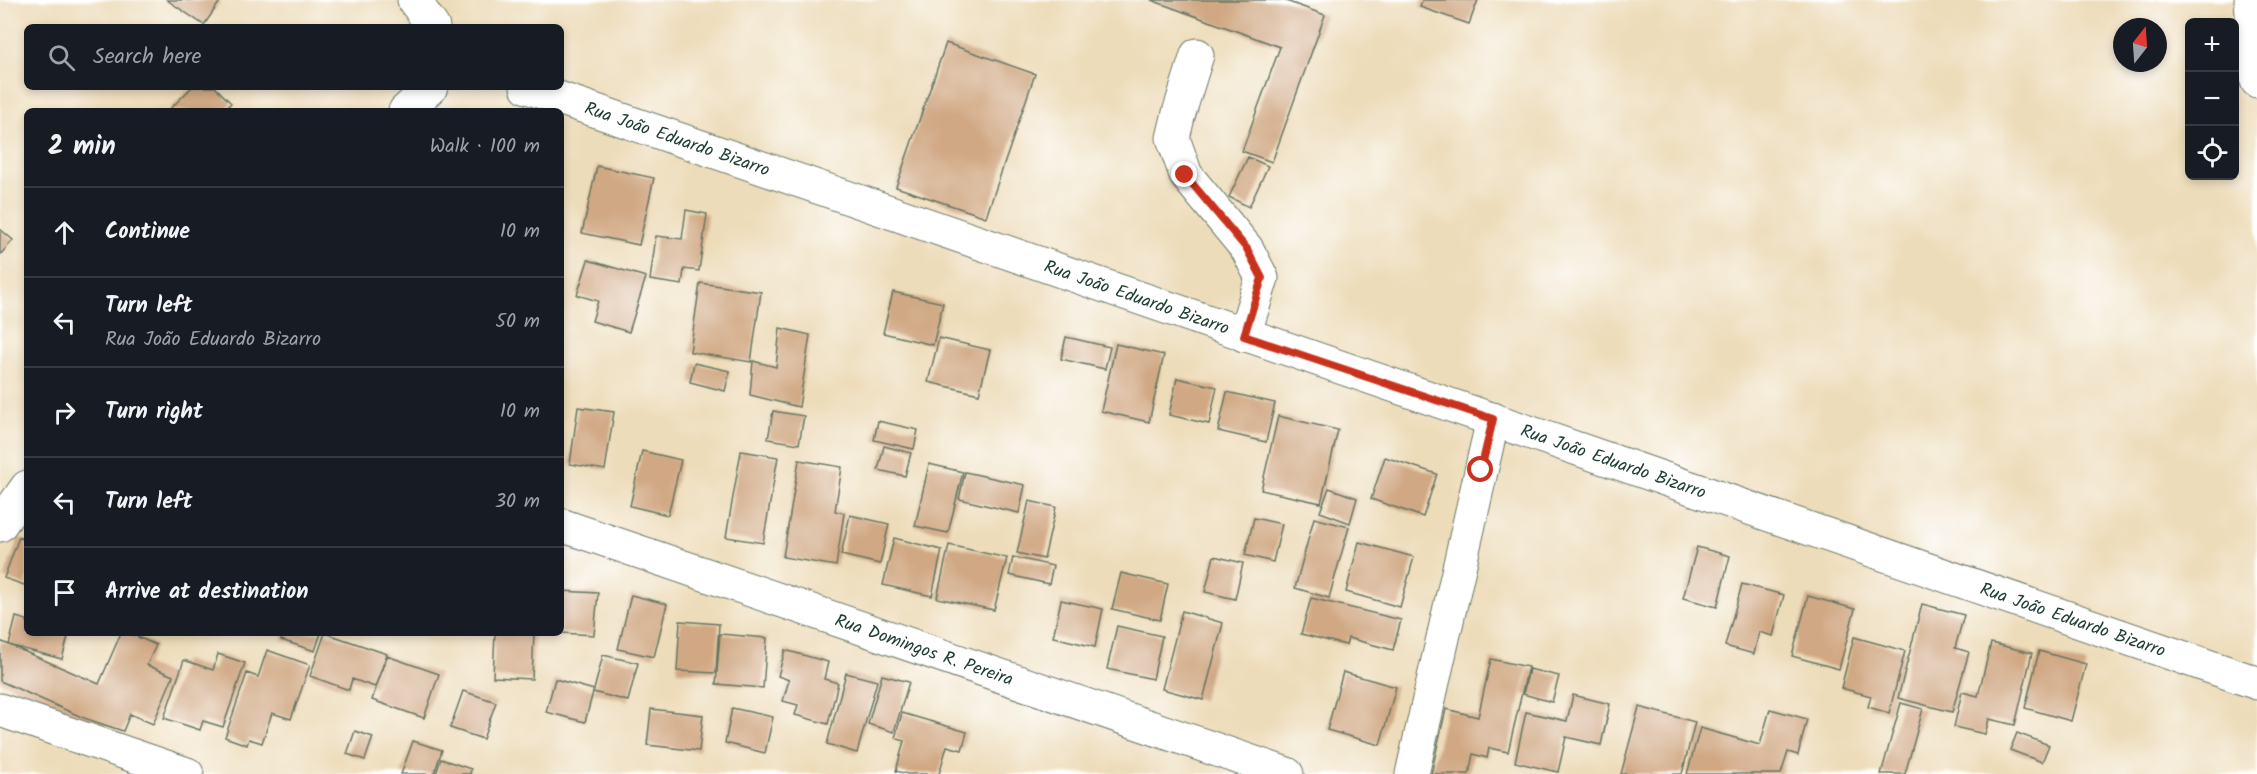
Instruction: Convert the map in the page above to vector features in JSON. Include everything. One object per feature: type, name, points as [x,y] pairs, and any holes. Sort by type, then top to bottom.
[{"type":"street","points":[[414,0],[431,24]]},
{"type":"street","points":[[2251,0],[2257,81]]},
{"type":"street","points":[[1197,55],[1173,138],[1185,175],[1247,249],[1262,278],[1244,336]]},
{"type":"street","points":[[408,108],[428,90]]},
{"type":"street","name":"Rua João Eduardo Bizarro","points":[[536,90],[1244,336],[1493,419],[2257,683]]},
{"type":"street","points":[[1412,774],[1493,419]]},
{"type":"street","points":[[0,525],[24,491]]},
{"type":"street","name":"Rua Domingos R. Pereira","points":[[564,526],[1287,774]]},
{"type":"street","points":[[0,710],[187,774]]},
{"type":"building","points":[[167,0],[221,0],[203,24]]},
{"type":"building","points":[[1151,0],[1283,0],[1325,15],[1272,162],[1242,151],[1280,47]]},
{"type":"building","points":[[1422,0],[1478,0],[1469,24],[1420,7]]},
{"type":"building","points":[[946,43],[1035,74],[986,217],[896,187]]},
{"type":"building","points":[[189,90],[218,90],[231,103],[226,108],[171,108]]},
{"type":"building","points":[[1248,157],[1268,166],[1249,207],[1229,197]]},
{"type":"building","points":[[597,166],[654,178],[639,245],[582,233]]},
{"type":"building","points":[[686,210],[707,214],[699,271],[684,269],[682,285],[650,280],[656,236],[682,239]]},
{"type":"building","points":[[0,229],[13,240],[0,255]]},
{"type":"building","points":[[588,260],[646,277],[629,332],[592,321],[598,301],[577,295]]},
{"type":"building","points":[[700,283],[761,292],[751,362],[690,352]]},
{"type":"building","points":[[893,292],[943,303],[933,345],[883,333]]},
{"type":"building","points":[[780,328],[810,335],[799,407],[750,395],[753,361],[776,367]]},
{"type":"building","points":[[1066,337],[1110,347],[1105,369],[1061,359]]},
{"type":"building","points":[[939,338],[990,350],[979,394],[928,382]]},
{"type":"building","points":[[1116,344],[1164,355],[1149,422],[1101,411]]},
{"type":"building","points":[[694,363],[730,371],[725,391],[690,382]]},
{"type":"building","points":[[1177,378],[1217,387],[1209,424],[1169,415]]},
{"type":"building","points":[[1227,392],[1275,403],[1266,442],[1218,431]]},
{"type":"building","points":[[578,407],[614,412],[605,470],[570,464]]},
{"type":"building","points":[[773,411],[804,416],[799,444],[768,439]]},
{"type":"building","points":[[1278,416],[1338,430],[1321,503],[1261,490]]},
{"type":"building","points":[[878,421],[918,430],[914,449],[874,440]]},
{"type":"building","points":[[884,446],[911,453],[905,476],[878,470]]},
{"type":"building","points":[[642,451],[681,460],[668,515],[630,506]]},
{"type":"building","points":[[741,451],[778,457],[763,543],[726,537]]},
{"type":"building","points":[[1385,457],[1437,474],[1423,517],[1371,499]]},
{"type":"building","points":[[799,460],[842,467],[835,511],[844,513],[836,566],[783,557]]},
{"type":"building","points":[[929,464],[963,472],[948,533],[915,526]]},
{"type":"building","points":[[965,472],[1025,485],[1019,513],[959,499]]},
{"type":"building","points":[[1329,488],[1357,498],[1350,523],[1320,512]]},
{"type":"building","points":[[1029,501],[1056,507],[1044,559],[1017,553]]},
{"type":"building","points":[[850,515],[889,524],[880,564],[841,555]]},
{"type":"building","points":[[1254,518],[1282,524],[1273,562],[1245,555]]},
{"type":"building","points":[[1314,518],[1349,527],[1329,598],[1295,588]]},
{"type":"building","points":[[19,537],[24,540],[24,585],[4,578]]},
{"type":"building","points":[[894,538],[942,550],[932,596],[883,585]]},
{"type":"building","points":[[1359,542],[1414,557],[1400,607],[1346,592]]},
{"type":"building","points":[[949,545],[1007,558],[994,610],[937,598]]},
{"type":"building","points":[[1697,547],[1730,556],[1717,607],[1683,598]]},
{"type":"building","points":[[1214,556],[1243,563],[1235,599],[1205,592]]},
{"type":"building","points":[[1013,557],[1053,566],[1049,584],[1009,575]]},
{"type":"building","points":[[1121,573],[1168,584],[1160,620],[1112,609]]},
{"type":"building","points":[[1742,584],[1784,595],[1773,636],[1759,632],[1754,654],[1725,646]]},
{"type":"building","points":[[564,591],[598,593],[594,635],[564,633]]},
{"type":"building","points":[[631,595],[667,604],[654,657],[618,649]]},
{"type":"building","points":[[1808,596],[1855,609],[1839,669],[1792,656]]},
{"type":"building","points":[[1311,598],[1401,620],[1393,650],[1348,638],[1346,645],[1301,634]]},
{"type":"building","points":[[1061,600],[1103,609],[1095,647],[1053,637]]},
{"type":"building","points":[[1922,604],[1964,615],[1955,648],[1969,652],[1952,712],[1898,698]]},
{"type":"building","points":[[1182,611],[1223,623],[1203,700],[1162,689]]},
{"type":"building","points":[[16,617],[24,619],[24,636],[68,636],[62,659],[9,645]]},
{"type":"building","points":[[680,621],[719,624],[716,673],[677,671]]},
{"type":"building","points":[[1117,626],[1162,636],[1153,679],[1107,669]]},
{"type":"building","points":[[720,634],[767,638],[763,688],[716,684]]},
{"type":"building","points":[[120,636],[136,636],[156,645],[147,665],[173,676],[153,724],[130,714],[123,731],[84,718],[0,681],[0,641],[99,684]]},
{"type":"building","points":[[283,636],[320,636],[315,651],[281,640]]},
{"type":"building","points":[[324,636],[334,636],[387,654],[375,687],[352,679],[349,690],[310,676]]},
{"type":"building","points":[[495,636],[534,636],[532,679],[493,677]]},
{"type":"building","points":[[1854,637],[1905,651],[1889,713],[1868,707],[1871,696],[1841,688]]},
{"type":"building","points":[[1991,643],[2032,653],[2015,725],[1989,719],[1985,734],[1954,727],[1962,692],[1978,696]]},
{"type":"building","points":[[267,650],[310,665],[291,719],[272,713],[262,743],[249,739],[247,745],[225,737],[247,673],[258,677]]},
{"type":"building","points":[[785,650],[828,662],[824,679],[838,683],[828,724],[795,715],[798,705],[783,701],[789,680],[778,676]]},
{"type":"building","points":[[2039,651],[2086,664],[2071,721],[2025,708]]},
{"type":"building","points":[[218,654],[245,663],[223,727],[203,721],[200,730],[164,718],[184,660],[213,670]]},
{"type":"building","points":[[603,655],[638,663],[628,701],[593,692],[585,722],[546,712],[555,679],[594,690]]},
{"type":"building","points":[[387,656],[439,674],[424,718],[372,700]]},
{"type":"building","points":[[1491,659],[1528,667],[1508,752],[1489,748],[1487,758],[1473,754],[1469,774],[1431,774],[1446,709],[1478,717]]},
{"type":"building","points":[[1529,669],[1559,676],[1552,702],[1523,694]]},
{"type":"building","points":[[1343,672],[1396,687],[1380,745],[1327,730]]},
{"type":"building","points":[[846,673],[877,681],[857,753],[827,744]]},
{"type":"building","points":[[882,675],[909,682],[894,732],[868,724]]},
{"type":"building","points":[[463,691],[496,702],[483,739],[450,728]]},
{"type":"building","points":[[1573,695],[1610,704],[1601,745],[1566,737],[1558,772],[1515,762],[1526,712],[1567,721]]},
{"type":"building","points":[[1901,703],[1923,709],[1905,774],[1881,774]]},
{"type":"building","points":[[1639,707],[1695,722],[1682,774],[1621,774]]},
{"type":"building","points":[[732,708],[773,717],[765,753],[725,743]]},
{"type":"building","points":[[651,709],[703,715],[699,751],[647,745]]},
{"type":"building","points":[[1770,709],[1807,719],[1798,755],[1788,752],[1781,774],[1687,774],[1700,728],[1760,745]]},
{"type":"building","points":[[902,713],[967,732],[962,750],[947,746],[939,774],[908,774],[896,771],[904,741],[895,738]]},
{"type":"building","points":[[355,731],[373,737],[365,760],[347,754]]},
{"type":"building","points":[[2017,733],[2049,745],[2042,762],[2010,750]]},
{"type":"building","points":[[413,741],[442,750],[434,774],[401,774]]},
{"type":"building","points":[[441,759],[471,769],[470,774],[436,774]]},
{"type":"route","points":[[1185,175],[1247,249],[1262,278],[1244,336],[1493,419],[1481,470]]}]
